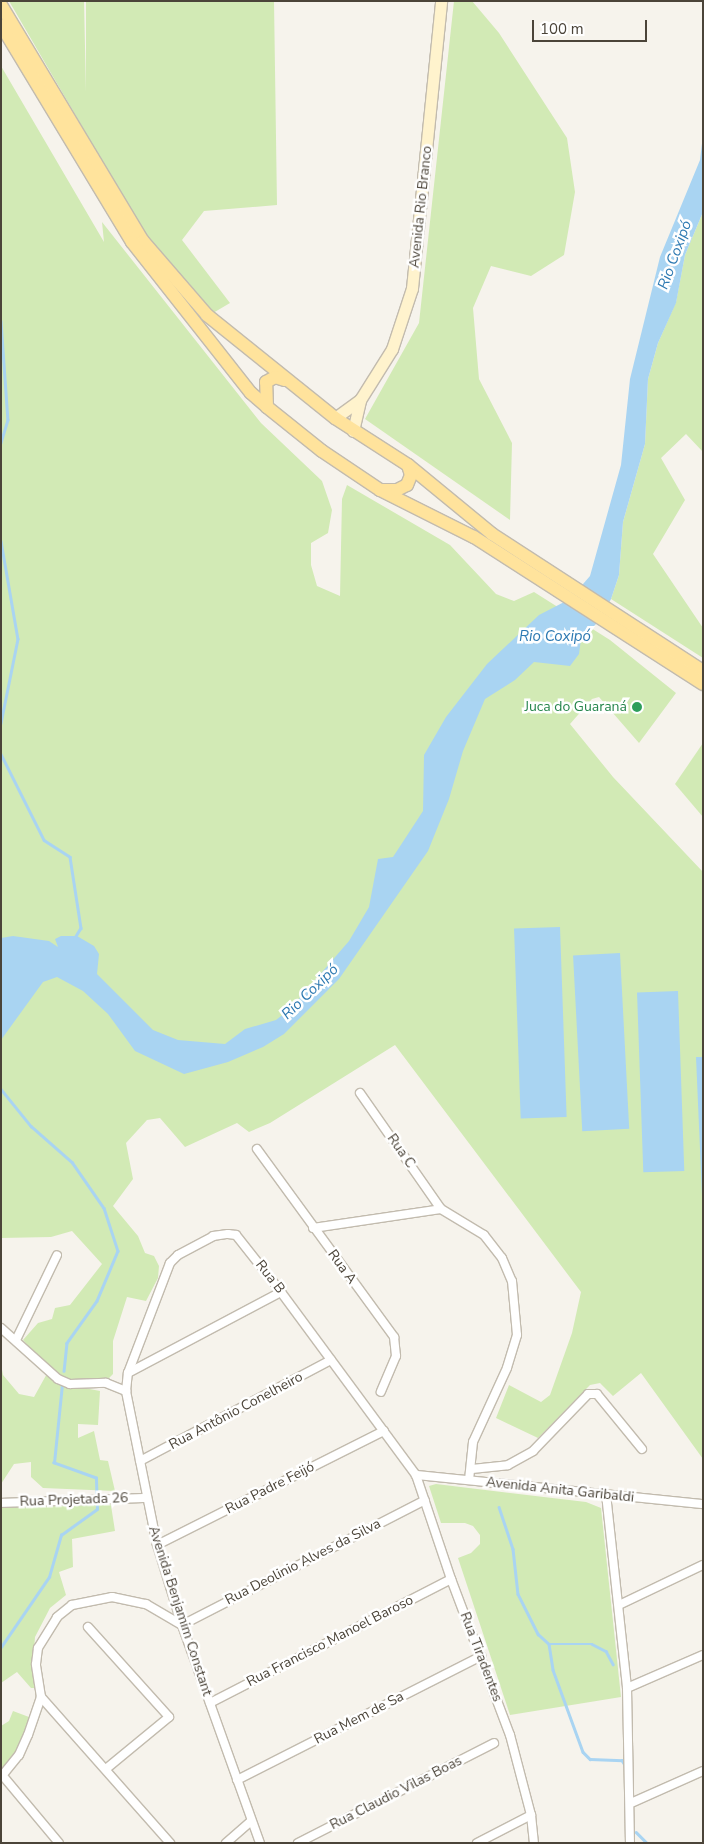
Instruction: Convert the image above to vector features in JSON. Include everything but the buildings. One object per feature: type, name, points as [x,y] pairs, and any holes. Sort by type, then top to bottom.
[{"type":"main road","points":[[1,5],[157,260],[206,315],[335,418],[408,465],[539,572],[623,632],[703,684]]},
{"type":"main road","points":[[1,25],[132,242],[252,393],[267,407],[322,451],[380,490],[474,537],[624,619],[703,671]]},
{"type":"main road","points":[[267,407],[266,382],[274,377],[292,384]]},
{"type":"main road","points":[[380,490],[396,490],[407,485],[411,475],[408,465]]},
{"type":"street","name":"Avenida Rio Branco","points":[[353,431],[360,400],[392,349],[412,288],[442,1]]},
{"type":"street","name":"Avenida Rio Branco","points":[[335,418],[360,400]]},
{"type":"street","name":"Rua C","points":[[360,1093],[441,1209]]},
{"type":"street","name":"Rua A","points":[[257,1149],[394,1337],[396,1356],[381,1392]]},
{"type":"street","points":[[313,1228],[441,1209],[484,1235],[502,1258],[512,1281],[517,1335],[507,1368],[473,1442],[472,1469],[469,1480]]},
{"type":"street","name":"Rua B","points":[[128,1372],[166,1270],[178,1255],[213,1236],[236,1235],[281,1292],[416,1475]]},
{"type":"street","points":[[16,1340],[57,1256]]},
{"type":"street","points":[[128,1372],[281,1292]]},
{"type":"street","points":[[1,1328],[58,1379],[70,1384],[106,1383],[126,1391]]},
{"type":"street","name":"Rua Antônio Conelheiro","points":[[140,1461],[331,1360]]},
{"type":"street","name":"Avenida Benjamim Constant","points":[[128,1372],[126,1391],[157,1545],[182,1624],[260,1843]]},
{"type":"street","points":[[472,1469],[508,1465],[533,1451],[588,1394],[597,1394],[642,1449]]},
{"type":"street","name":"Rua Padre Feijó","points":[[157,1545],[384,1430]]},
{"type":"street","name":"Avenida Anita Garibaldi","points":[[416,1475],[703,1504]]},
{"type":"street","name":"Rua Tiradentes","points":[[416,1475],[451,1579],[510,1735],[531,1815],[534,1843]]},
{"type":"street","points":[[606,1494],[627,1688],[631,1803],[630,1843]]},
{"type":"street","name":"Rua Projetada 26","points":[[1,1503],[92,1498],[147,1498]]},
{"type":"street","name":"Rua Deolinio Alves da Silva","points":[[182,1624],[425,1500]]},
{"type":"street","points":[[619,1605],[703,1565]]},
{"type":"street","name":"Rua Francisco Manoel Baroso","points":[[210,1703],[451,1579]]},
{"type":"street","points":[[60,1843],[2,1777],[19,1755],[41,1697],[36,1664],[38,1648],[57,1617],[72,1605],[98,1598],[130,1599],[182,1624]]},
{"type":"street","points":[[88,1627],[169,1717],[106,1769]]},
{"type":"street","points":[[627,1688],[703,1655]]},
{"type":"street","name":"Rua Mem de Sa","points":[[237,1780],[481,1656]]},
{"type":"street","points":[[41,1697],[170,1843]]},
{"type":"street","name":"Rua Claudio Vilas Boas","points":[[298,1843],[494,1743]]},
{"type":"street","points":[[631,1803],[703,1770]]},
{"type":"street","points":[[477,1843],[531,1815]]},
{"type":"street","points":[[226,1843],[251,1821]]},
{"type":"green space","points":[[9,1],[84,1],[86,92],[86,1],[274,1],[277,205],[204,211],[182,240],[230,303],[213,313],[154,250]]},
{"type":"green space","points":[[454,1],[472,1],[499,33],[567,138],[575,192],[564,255],[531,276],[491,266],[473,308],[479,379],[512,443],[510,520],[365,419],[419,323]]},
{"type":"green space","points":[[1,66],[104,242],[102,222],[261,423],[322,481],[332,510],[328,533],[311,543],[311,565],[317,586],[340,596],[342,499],[347,485],[450,545],[496,594],[514,601],[534,592],[610,640],[676,693],[639,743],[599,697],[592,699],[570,724],[613,777],[703,872],[703,1459],[641,1373],[613,1396],[600,1383],[590,1385],[538,1438],[496,1418],[509,1385],[541,1402],[550,1395],[572,1333],[581,1292],[395,1045],[270,1123],[249,1132],[237,1123],[185,1147],[160,1118],[147,1120],[126,1143],[133,1179],[113,1206],[138,1236],[145,1253],[154,1256],[159,1266],[158,1278],[146,1301],[127,1297],[113,1341],[113,1374],[106,1381],[74,1386],[100,1391],[98,1425],[78,1424],[78,1438],[94,1431],[100,1460],[108,1461],[115,1491],[43,1488],[31,1477],[31,1462],[14,1464],[1,1484],[1,1364],[3,1375],[19,1394],[34,1397],[49,1370],[23,1340],[38,1323],[52,1319],[55,1308],[70,1305],[102,1264],[72,1231],[51,1237],[1,1238]]},
{"type":"green space","points":[[703,212],[703,452],[686,434],[661,458],[685,500],[653,554],[703,628],[703,658],[611,599],[619,575],[623,522],[645,444],[648,379],[658,343],[676,302],[685,255]]},
{"type":"green space","points":[[703,743],[703,817],[675,784]]},
{"type":"green space","points":[[436,1484],[586,1502],[601,1508],[621,1697],[510,1715],[458,1558],[471,1553],[480,1544],[480,1535],[473,1526],[465,1523],[441,1523],[429,1486]]},
{"type":"green space","points":[[110,1499],[115,1531],[72,1539],[73,1567],[59,1572],[66,1595],[50,1608],[35,1637],[33,1665],[35,1688],[31,1688],[17,1672],[1,1683],[1,1504]]},
{"type":"green space","points":[[13,1711],[29,1717],[28,1725],[19,1747],[1,1769],[1,1726],[9,1721]]},
{"type":"water","name":"Rio Coxipó","points":[[703,135],[703,212],[685,255],[676,303],[658,343],[648,379],[645,444],[623,522],[619,575],[611,599],[600,620],[581,639],[579,654],[570,666],[534,662],[515,680],[485,699],[463,751],[449,799],[428,851],[339,979],[284,1034],[263,1047],[228,1062],[184,1074],[135,1051],[108,1014],[83,991],[57,977],[43,982],[1,1040],[1,938],[13,936],[49,941],[58,947],[55,939],[61,936],[77,936],[94,946],[99,954],[97,974],[153,1030],[178,1040],[225,1044],[245,1029],[276,1020],[291,1008],[349,941],[369,907],[378,859],[393,857],[423,811],[424,755],[446,717],[487,664],[539,615],[570,599],[590,576],[621,465],[630,379],[660,257],[700,160]]},
{"type":"water","points":[[560,927],[567,1117],[521,1118],[514,929]]},
{"type":"water","points":[[620,953],[629,1129],[582,1131],[573,955]]},
{"type":"water","points":[[678,991],[684,1171],[643,1172],[637,992]]},
{"type":"water","points":[[696,1057],[703,1057],[703,1219]]},
{"type":"waterway","points":[[1,321],[8,420],[1,443]]},
{"type":"waterway","points":[[1,541],[18,639],[1,723]]},
{"type":"waterway","points":[[1,754],[44,840],[70,857],[81,928],[75,938]]},
{"type":"waterway","points":[[1,1089],[31,1126],[72,1162],[104,1208],[118,1251],[97,1301],[67,1343],[64,1371]]},
{"type":"waterway","points":[[1,1647],[49,1577],[61,1535],[97,1509],[96,1478],[54,1463],[62,1384]]},
{"type":"waterway","points":[[499,1507],[513,1549],[518,1594],[538,1634],[549,1644],[553,1670],[583,1752],[590,1759],[622,1760],[625,1765]]},
{"type":"waterway","points":[[549,1644],[592,1644],[606,1651],[613,1664]]},
{"type":"waterway","points":[[636,1832],[647,1843]]},
{"type":"place","name":"Juca do Guaraná","points":[[637,707]]}]
